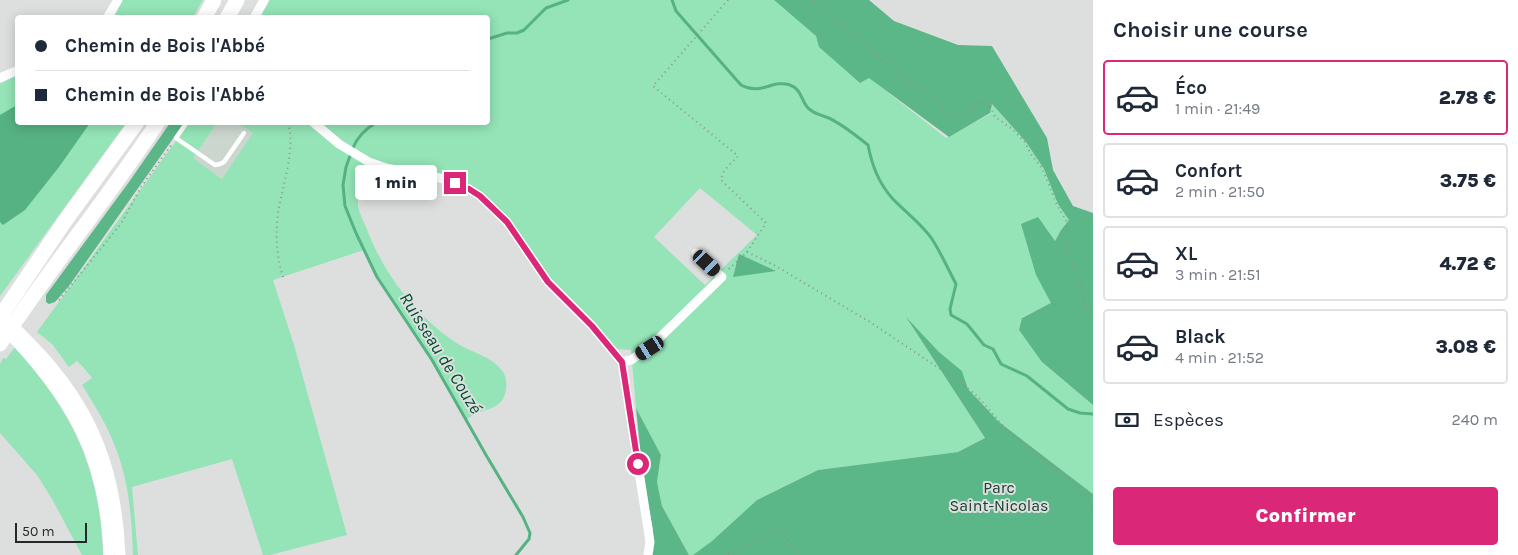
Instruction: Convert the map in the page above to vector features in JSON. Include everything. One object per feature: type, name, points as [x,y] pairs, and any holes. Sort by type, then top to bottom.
[{"type":"highway","points":[[206,15],[214,0]]},
{"type":"highway","points":[[229,15],[237,0]]},
{"type":"highway","points":[[0,344],[17,304],[65,221],[134,125]]},
{"type":"highway","points":[[0,317],[17,304],[136,156],[156,125]]},
{"type":"street","points":[[109,15],[118,0]]},
{"type":"street","points":[[256,15],[264,0]]},
{"type":"street","points":[[0,78],[15,71]]},
{"type":"street","points":[[317,125],[339,144],[369,162],[386,168],[440,178],[469,189],[480,196],[507,222],[548,282],[592,326],[622,362],[650,542],[648,555]]},
{"type":"street","points":[[622,362],[631,360],[650,348],[722,277],[696,253]]},
{"type":"street","points":[[0,313],[54,369],[85,414],[108,470],[118,520],[120,555]]},
{"type":"street","points":[[0,324],[48,376],[78,423],[100,481],[105,507],[109,555]]},
{"type":"lane","points":[[185,125],[176,138],[212,164],[217,165],[224,162],[244,132]]},
{"type":"path","points":[[722,277],[746,252],[766,223],[721,180],[725,170],[738,156],[653,86],[728,0]]},
{"type":"path","points":[[814,0],[909,85],[919,88],[933,98],[947,114],[962,114],[980,102],[990,103],[995,117],[1011,128],[1025,142],[1030,153],[1042,168],[1057,205],[1066,220],[1066,250],[1082,286],[1086,306],[1093,312]]},
{"type":"path","points":[[283,277],[278,257],[277,229],[291,141],[288,125]]},
{"type":"path","points":[[59,300],[121,224],[141,187],[176,138]]},
{"type":"path","points":[[746,252],[774,265],[870,322],[953,378],[977,396],[1006,429],[1070,479],[1093,507]]},
{"type":"path","points":[[728,555],[781,530],[798,555]]},
{"type":"shaded area","points":[[122,0],[203,0],[194,15],[115,15]]},
{"type":"shaded area","points":[[270,0],[774,0],[816,36],[946,138],[990,114],[992,104],[1026,142],[1044,169],[1058,204],[1069,220],[1061,230],[1036,275],[1052,304],[1022,317],[1042,362],[1093,405],[1093,494],[999,422],[968,389],[962,371],[939,352],[908,320],[985,438],[958,452],[818,470],[757,500],[712,541],[693,555],[689,555],[662,506],[657,482],[661,455],[636,408],[631,350],[617,349],[546,275],[513,224],[492,201],[471,186],[390,166],[371,159],[349,146],[323,125],[490,125],[490,15],[262,15]],"holes":[[[700,188],[757,235],[705,285],[654,237]]]},
{"type":"shaded area","points":[[15,76],[15,125],[125,125],[0,296],[0,84]]},
{"type":"shaded area","points":[[15,106],[15,125],[89,125],[25,210],[3,225],[0,222],[0,115]]},
{"type":"shaded area","points":[[188,125],[216,125],[193,158],[222,179],[253,133],[241,125],[310,125],[337,147],[369,166],[359,190],[359,209],[381,261],[402,292],[440,331],[461,346],[499,367],[506,380],[506,388],[500,403],[474,414],[466,420],[432,360],[377,277],[364,250],[273,280],[294,345],[347,535],[270,555],[263,555],[232,459],[132,487],[138,555],[133,555],[129,501],[124,475],[113,441],[82,385],[92,378],[77,361],[69,367],[52,344],[37,332]]},
{"type":"shaded area","points":[[216,125],[241,125],[254,133],[222,179],[193,158]]},
{"type":"shaded area","points":[[15,347],[52,395],[67,418],[79,442],[89,468],[96,495],[101,523],[103,555],[82,555],[37,475],[0,433],[0,364],[3,358],[6,359]]},
{"type":"green space","points":[[774,0],[869,0],[894,21],[958,45],[992,46],[1047,138],[1053,170],[1073,206],[1093,213],[1093,405],[1042,362],[1019,330],[1022,318],[1051,303],[1036,275],[1021,224],[1038,217],[1055,241],[1069,220],[1058,204],[1044,169],[1026,142],[992,104],[990,113],[949,137],[869,78],[860,83],[819,47],[816,36]]},
{"type":"green space","points":[[169,125],[183,125],[69,286],[55,302],[49,304],[46,302],[46,295]]},
{"type":"green space","points":[[739,254],[776,271],[733,277]]},
{"type":"green space","name":"Parc Saint-Nicolas","points":[[906,317],[939,352],[962,371],[968,389],[999,422],[1093,494],[1093,555],[693,555],[712,541],[757,500],[818,470],[958,452],[985,438]]},
{"type":"green space","points":[[636,408],[661,455],[657,482],[662,506],[689,555],[652,555],[653,530],[643,477]]},
{"type":"waterway","name":"Ruisseau de Couzé","points":[[490,38],[524,30],[546,8],[568,0]]},
{"type":"waterway","points":[[672,0],[676,11],[741,85],[755,89],[778,84],[790,85],[797,89],[809,109],[836,122],[868,145],[874,166],[883,186],[892,198],[928,233],[956,284],[950,309],[951,315],[967,324],[984,345],[993,349],[1001,364],[1027,376],[1068,409],[1080,413],[1093,414]]},
{"type":"waterway","name":"Ruisseau de Couzé","points":[[353,148],[363,133],[373,125]]},
{"type":"waterway","name":"Ruisseau de Couzé","points":[[350,156],[343,185],[345,206],[356,233],[377,277],[432,360],[523,517],[530,533],[529,539],[516,555]]},
{"type":"route","points":[[455,183],[480,196],[507,222],[548,282],[592,326],[622,362],[638,464]]}]
